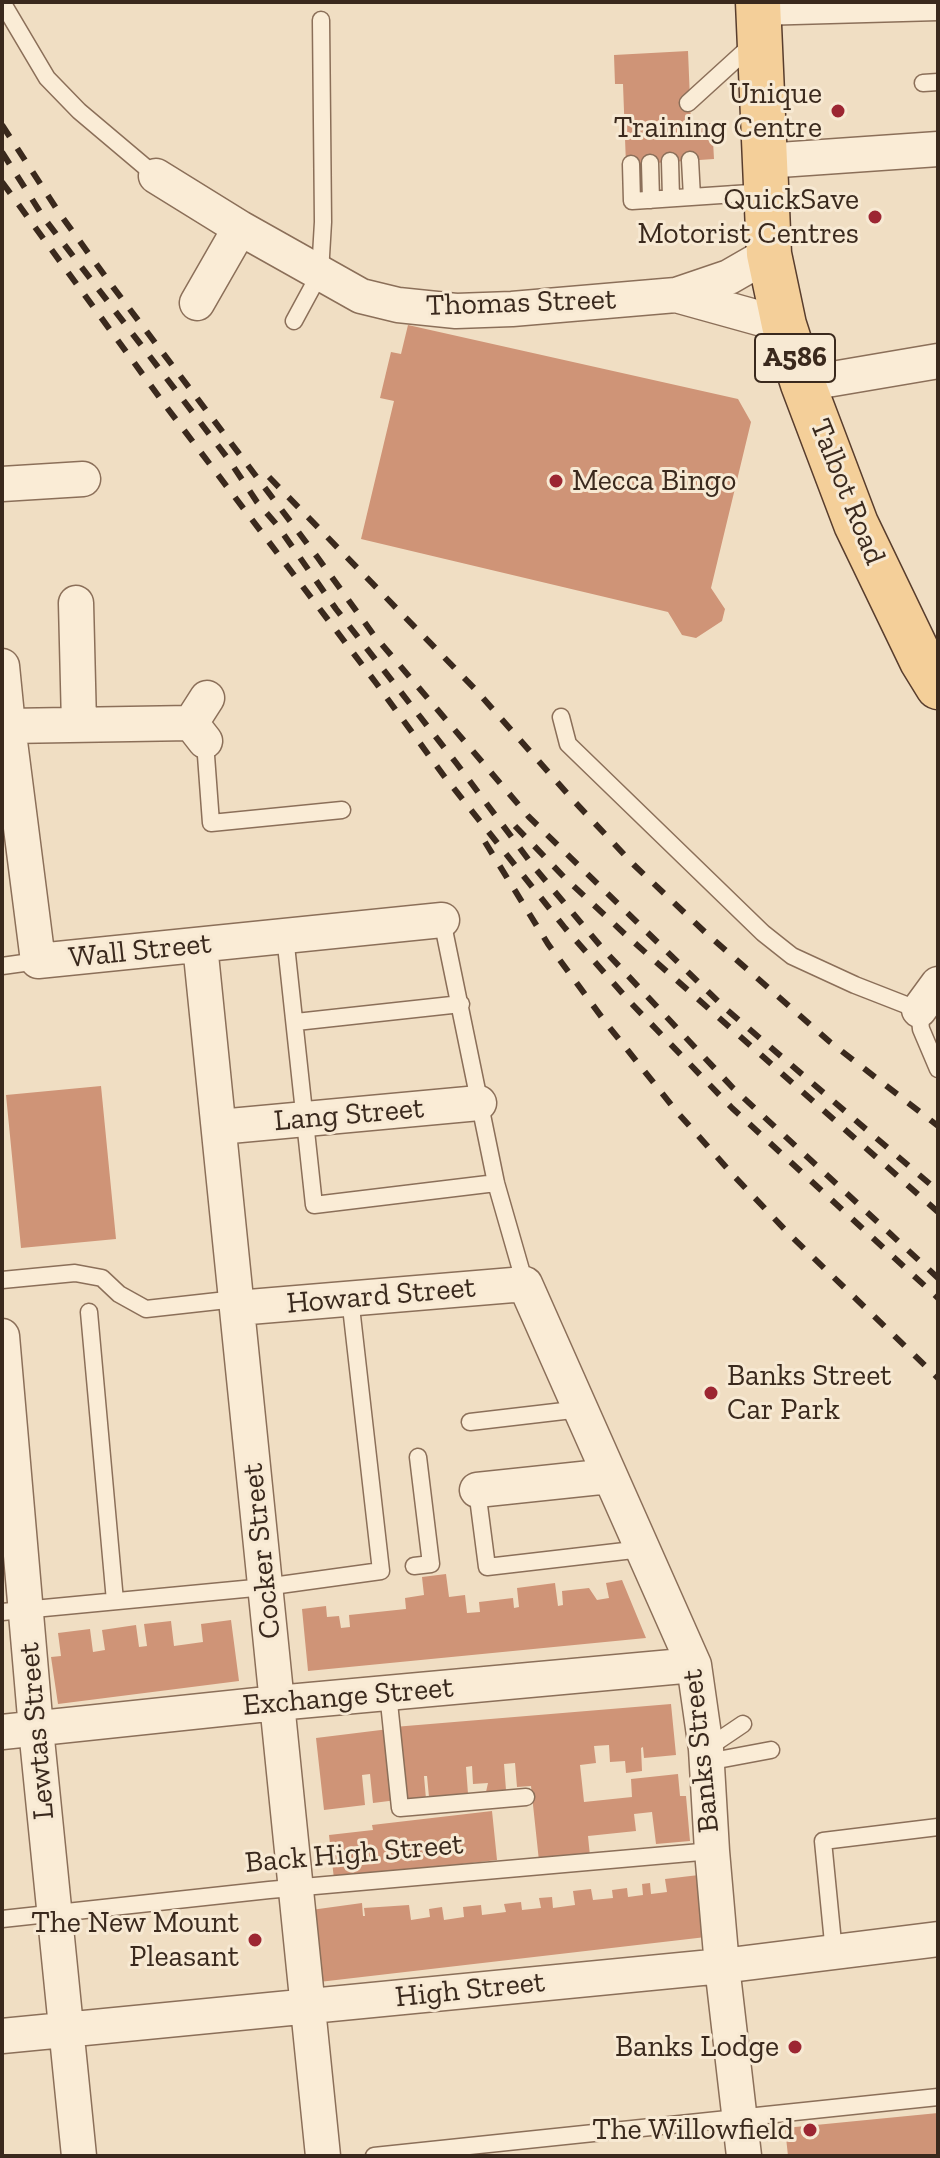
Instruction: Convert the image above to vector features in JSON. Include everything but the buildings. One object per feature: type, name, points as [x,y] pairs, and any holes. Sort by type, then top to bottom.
[{"type":"main road","name":"Talbot Road","points":[[758,16],[769,254],[784,325],[856,524],[933,668]]},
{"type":"street","points":[[758,16],[921,3]]},
{"type":"street","points":[[766,177],[938,149]]},
{"type":"street","name":"Thomas Street","points":[[156,176],[240,228],[361,296],[398,305],[456,311],[512,309],[676,295],[729,277],[769,254]]},
{"type":"street","points":[[197,303],[240,228]]},
{"type":"street","name":"Thomas Street","points":[[676,295],[784,325]]},
{"type":"street","points":[[803,384],[938,361]]},
{"type":"street","points":[[2,484],[83,479]]},
{"type":"street","points":[[76,603],[79,724]]},
{"type":"street","name":"Wall Street","points":[[2,666],[38,961],[442,920]]},
{"type":"street","points":[[8,726],[201,721]]},
{"type":"street","name":"Cocker Street","points":[[200,945],[323,2156]]},
{"type":"street","name":"Lang Street","points":[[219,1127],[479,1103]]},
{"type":"street","name":"Howard Street","points":[[237,1304],[525,1284]]},
{"type":"street","name":"Banks Street","points":[[525,1284],[694,1665],[706,1756],[722,1966],[744,2156]]},
{"type":"street","name":"Lewtas Street","points":[[2,1336],[14,1611],[36,1729],[79,2156]]},
{"type":"street","points":[[477,1490],[610,1476]]},
{"type":"street","name":"Exchange Street","points":[[2,1732],[694,1665]]},
{"type":"street","name":"High Street","points":[[2,2036],[722,1966],[938,1939]]},
{"type":"lane","points":[[2,2],[47,78],[79,111],[156,176]]},
{"type":"lane","points":[[688,103],[758,16]]},
{"type":"lane","points":[[294,321],[320,273],[323,222],[321,20]]},
{"type":"lane","points":[[690,160],[692,197]]},
{"type":"lane","points":[[670,161],[671,198]]},
{"type":"lane","points":[[650,163],[651,200]]},
{"type":"lane","points":[[631,164],[632,201],[692,197],[766,177]]},
{"type":"lane","points":[[561,717],[568,744],[763,933],[792,956],[855,985],[932,999],[921,1029],[938,1069]]},
{"type":"lane","points":[[201,721],[211,823],[342,810]]},
{"type":"lane","points":[[442,920],[496,1183],[525,1284]]},
{"type":"lane","points":[[285,936],[314,1205],[496,1183]]},
{"type":"lane","points":[[2,966],[38,961]]},
{"type":"lane","points":[[296,1022],[461,1004]]},
{"type":"lane","points":[[2,1280],[75,1273],[102,1278],[119,1294],[146,1309],[237,1304]]},
{"type":"lane","points":[[14,1611],[265,1587],[384,1570],[350,1298]]},
{"type":"lane","points":[[89,1312],[115,1601]]},
{"type":"lane","points":[[470,1422],[581,1409]]},
{"type":"lane","points":[[414,1566],[431,1564],[418,1457]]},
{"type":"lane","points":[[477,1490],[487,1567],[642,1549]]},
{"type":"lane","points":[[388,1693],[400,1808],[526,1797]]},
{"type":"lane","points":[[706,1756],[743,1724]]},
{"type":"lane","points":[[706,1756],[771,1750]]},
{"type":"lane","points":[[834,1953],[823,1841],[938,1827]]},
{"type":"lane","name":"Back High Street","points":[[2,1919],[295,1888],[712,1851]]},
{"type":"lane","points":[[374,2156],[938,2097]]},
{"type":"railway","points":[[2,125],[60,214],[113,287],[373,634],[529,817],[726,1009],[938,1191]]},
{"type":"railway","points":[[2,152],[44,218],[229,460],[336,609],[534,867],[603,949],[733,1088],[938,1278]]},
{"type":"railway","points":[[2,182],[444,776],[565,928],[630,1002],[732,1108],[938,1298]]},
{"type":"railway","points":[[269,477],[474,688],[634,865],[830,1042],[938,1126]]},
{"type":"railway","points":[[515,826],[628,937],[938,1212]]},
{"type":"railway","points":[[485,842],[548,944],[677,1112],[791,1236],[938,1378]]},
{"type":"place","name":"Unique Training Centre","points":[[838,111]]},
{"type":"place","name":"QuickSave Motorist Centres","points":[[875,217]]},
{"type":"place","name":"Mecca Bingo","points":[[556,481]]},
{"type":"place","name":"Banks Street Car Park","points":[[711,1393]]},
{"type":"place","name":"The New Mount Pleasant","points":[[255,1940]]},
{"type":"place","name":"Banks Lodge","points":[[795,2047]]},
{"type":"place","name":"The Willowfield","points":[[810,2130]]}]
